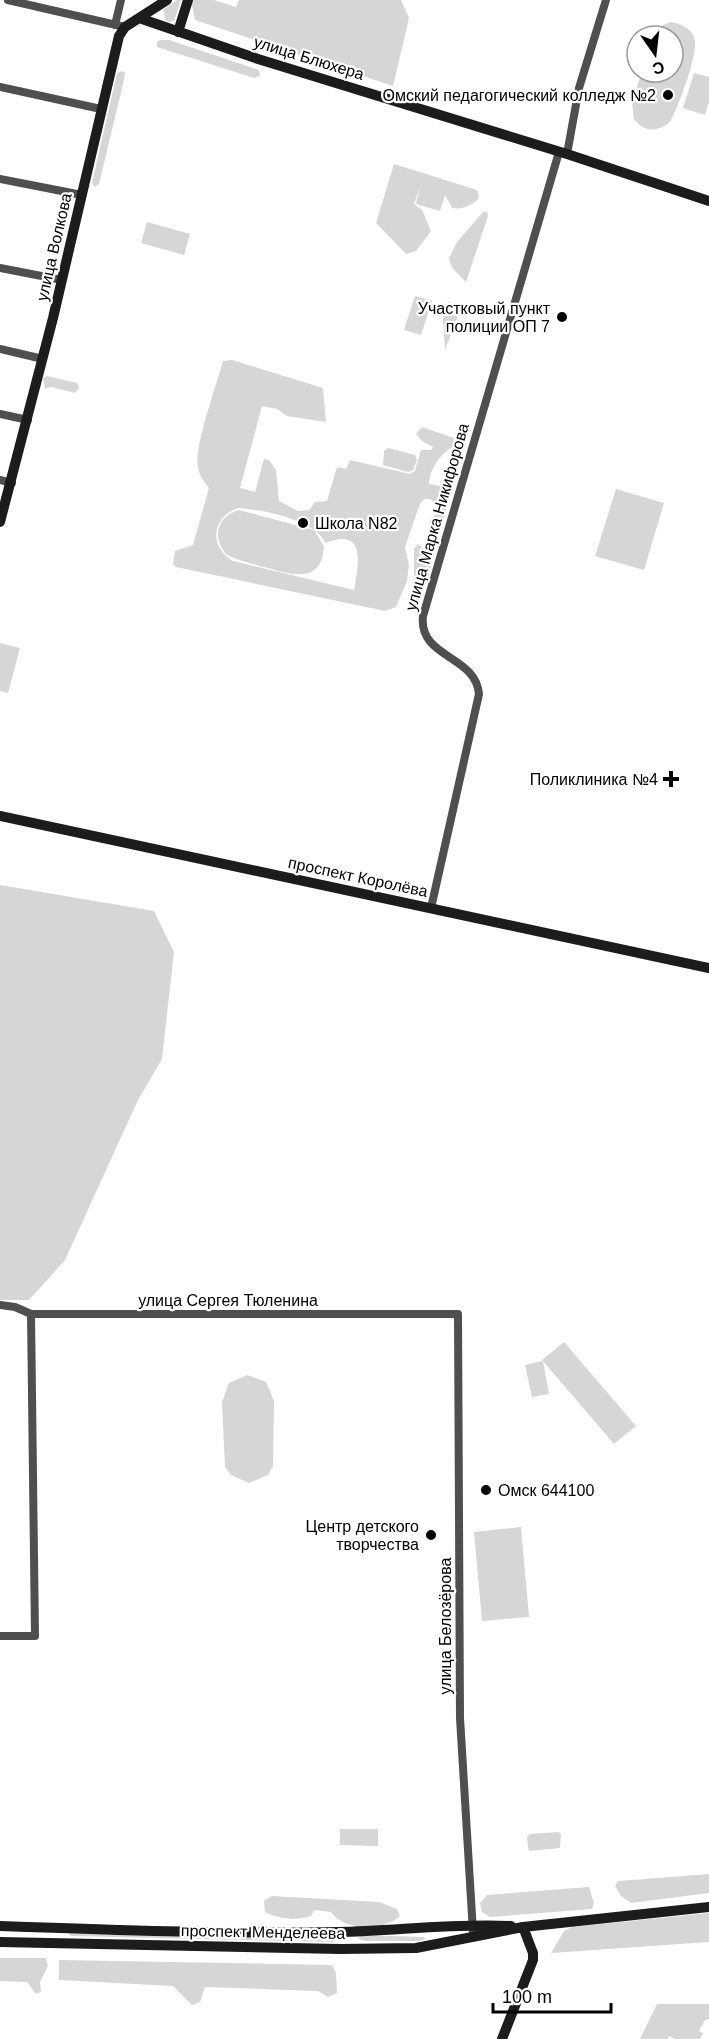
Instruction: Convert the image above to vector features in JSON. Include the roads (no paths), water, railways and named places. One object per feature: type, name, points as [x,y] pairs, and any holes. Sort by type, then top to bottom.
[{"type":"main road","points":[[120,26],[141,19],[167,0]]},
{"type":"main road","points":[[178,32],[188,0]]},
{"type":"main road","name":"улица Блюхера","points":[[141,19],[709,201]]},
{"type":"main road","name":"улица Волкова","points":[[0,522],[12,483],[62,280],[120,26]]},
{"type":"main road","name":"проспект Королёва","points":[[0,816],[709,968]]},
{"type":"main road","name":"проспект Менделеева","points":[[0,1942],[416,1948],[523,1927],[709,1907]]},
{"type":"main road","name":"проспект Менделеева","points":[[0,1926],[330,1932],[472,1924],[523,1927]]},
{"type":"main road","points":[[502,2039],[533,1960],[533,1953],[523,1927]]},
{"type":"main road","points":[[53,1943],[54,1928]]},
{"type":"street","points":[[8,0],[120,26],[121,0]]},
{"type":"street","name":"улица Марка Никифорова","points":[[431,908],[479,694],[477,683],[465,666],[438,651],[431,643],[423,628],[423,616],[563,153],[579,88],[606,0]]},
{"type":"street","points":[[0,87],[101,109]]},
{"type":"street","points":[[0,178],[82,195]]},
{"type":"street","points":[[0,268],[62,280]]},
{"type":"street","points":[[0,349],[43,358]]},
{"type":"street","points":[[0,414],[28,420]]},
{"type":"street","points":[[0,480],[12,483]]},
{"type":"street","name":"улица Сергея Тюленина","points":[[0,1305],[15,1307],[31,1314],[458,1314]]},
{"type":"street","points":[[0,1636],[35,1636],[31,1314]]},
{"type":"street","name":"улица Белозёрова","points":[[458,1314],[460,1718],[473,1938]]},
{"type":"place","name":"Омский педагогический колледж №2","points":[[668,95]]},
{"type":"place","name":"Участковый пункт полиции ОП 7","points":[[562,317]]},
{"type":"place","name":"Школа N82","points":[[303,523]]},
{"type":"place","name":"Поликлиника №4","points":[[671,779]]},
{"type":"place","name":"Омск 644100","points":[[486,1490]]},
{"type":"place","name":"Центр детского творчества","points":[[431,1535]]}]
